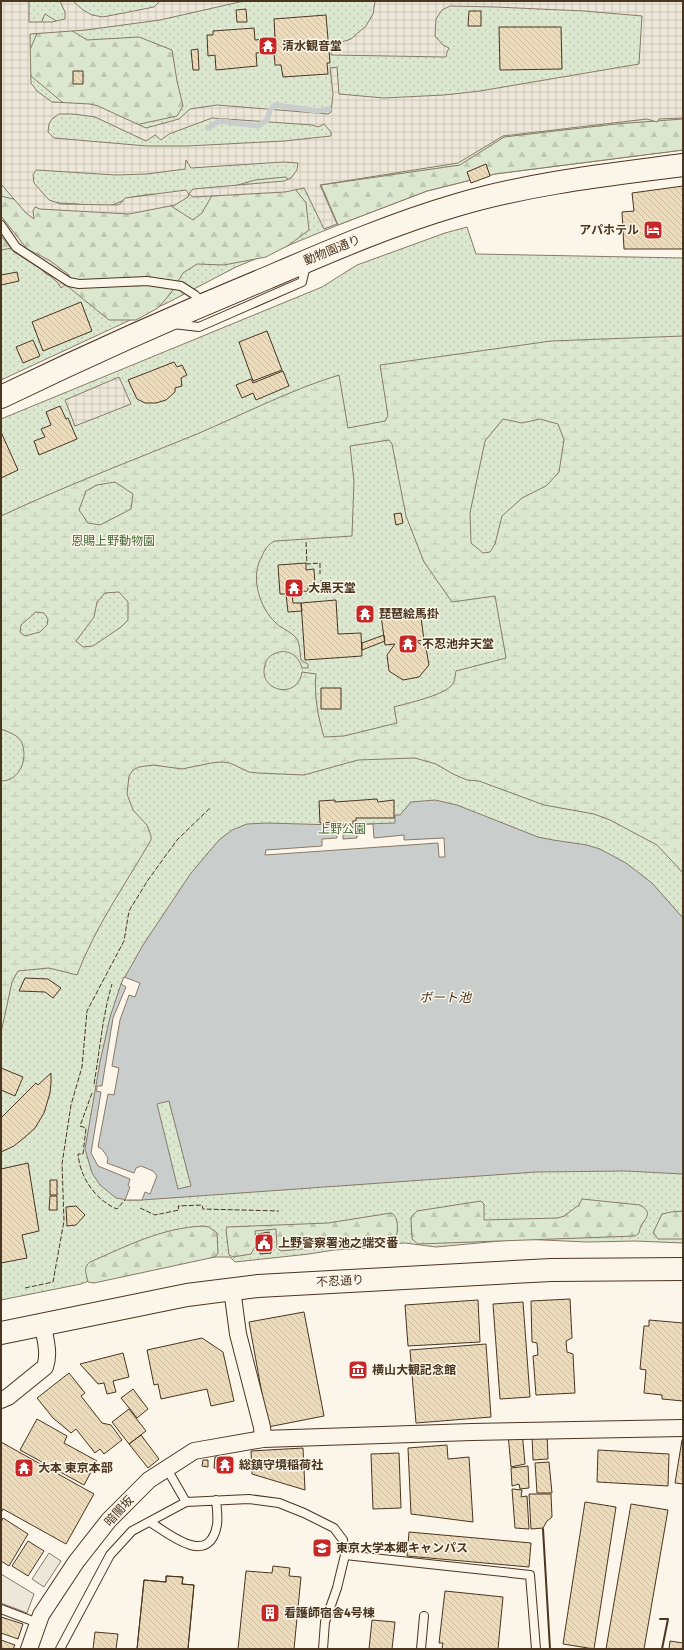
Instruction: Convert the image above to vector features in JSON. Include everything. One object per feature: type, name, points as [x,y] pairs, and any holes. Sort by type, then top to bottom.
[{"type":"street","name":"動物園通り","points":[[1,397],[204,304],[307,260],[414,218],[458,204],[520,189],[600,176],[683,165]]},
{"type":"street","name":"不忍通り","points":[[1,1333],[187,1295],[266,1285],[551,1270],[683,1269]]},
{"type":"street","points":[[232,1289],[235,1319],[262,1427],[263,1439]]},
{"type":"street","points":[[1,1400],[8,1397],[45,1367],[48,1360],[48,1352],[43,1325]]},
{"type":"street","name":"暗闇坂","points":[[29,1649],[41,1616],[76,1562],[109,1520],[149,1480],[194,1451],[263,1439],[472,1432],[683,1428]]},
{"type":"lane","points":[[1,226],[16,246],[69,282],[79,284],[147,281],[181,286],[195,295],[204,304]]},
{"type":"lane","points":[[162,323],[199,327],[302,282],[307,260]]},
{"type":"lane","points":[[167,1469],[186,1502]]},
{"type":"lane","points":[[60,1649],[110,1555],[132,1532],[186,1502],[249,1499],[279,1503],[304,1513],[334,1528],[343,1540],[345,1555],[337,1588],[325,1622],[323,1649]]},
{"type":"lane","points":[[150,1522],[184,1544],[196,1547],[206,1544],[214,1536],[217,1524],[216,1500]]},
{"type":"lane","points":[[345,1555],[530,1575],[536,1649]]},
{"type":"lane","points":[[1,1609],[38,1623]]},
{"type":"lane","points":[[421,1649],[424,1616]]},
{"type":"green space","points":[[1,1],[683,1],[683,150],[495,174],[427,191],[338,225],[236,267],[169,302],[1,380]]},
{"type":"green space","points":[[45,14],[87,40],[139,37],[172,50],[183,106],[177,116],[131,126],[62,102],[31,76],[27,57]]},
{"type":"green space","points":[[683,119],[683,150],[495,174],[427,191],[338,225],[321,185],[460,165],[504,137],[616,124]]},
{"type":"green space","points":[[286,177],[306,203],[309,230],[289,245],[266,257],[224,265],[197,264],[183,273],[171,293],[158,308],[136,320],[109,320],[61,281],[46,274],[28,257],[12,248],[1,250],[1,196],[21,201],[78,204],[102,209],[132,197],[152,194],[193,220],[202,213],[214,192],[255,180]]},
{"type":"green space","name":"上野公園","points":[[467,227],[476,254],[683,258],[683,1243],[635,1241],[587,1242],[521,1239],[436,1247],[405,1243],[389,1244],[387,1247],[334,1250],[235,1262],[230,1257],[208,1257],[94,1279],[81,1284],[1,1300],[1,419],[322,287],[357,265],[445,233]]},
{"type":"green space","name":"恩賜上野動物園","points":[[683,336],[683,873],[657,845],[610,820],[594,814],[544,805],[479,781],[467,780],[436,764],[415,758],[358,760],[304,775],[249,772],[230,763],[221,762],[182,769],[153,765],[139,767],[133,770],[129,776],[127,794],[133,810],[147,825],[151,840],[101,923],[77,975],[49,968],[18,971],[12,982],[1,1033],[1,781],[8,780],[18,773],[23,762],[24,749],[21,740],[13,734],[1,729],[1,516],[74,484],[197,434],[285,395],[339,375],[348,428],[385,421],[388,416],[380,365],[551,341]],"holes":[[[503,419],[522,423],[540,419],[558,424],[564,440],[559,472],[546,486],[522,498],[502,516],[495,544],[490,552],[483,553],[471,543],[470,513],[485,441]],[[389,440],[392,444],[406,516],[424,562],[452,602],[495,596],[506,658],[456,671],[453,683],[446,690],[424,699],[394,707],[397,723],[344,736],[324,737],[317,706],[316,674],[302,672],[299,681],[293,687],[286,689],[279,689],[272,686],[267,681],[264,674],[265,663],[269,657],[279,652],[288,652],[295,656],[302,668],[308,668],[308,664],[301,660],[297,639],[277,624],[265,609],[258,593],[256,576],[257,568],[264,551],[275,541],[352,536],[354,481],[350,446]],[[115,482],[133,494],[131,509],[100,525],[88,523],[79,510],[86,491],[97,485]],[[119,592],[128,602],[128,620],[121,627],[93,646],[83,647],[76,641],[94,617],[97,602],[105,593]],[[36,612],[44,613],[48,619],[47,625],[40,632],[25,636],[20,632],[21,625]]]},
{"type":"green space","points":[[582,1199],[640,1205],[645,1209],[647,1215],[639,1233],[635,1236],[418,1244],[412,1239],[411,1219],[417,1211],[481,1201],[484,1204],[484,1220],[558,1218],[564,1216],[579,1205]]},
{"type":"green space","points":[[683,1211],[683,1239],[658,1239],[653,1233],[662,1214]]},
{"type":"green space","points":[[391,1213],[396,1217],[397,1221],[397,1234],[394,1240],[281,1251],[277,1248],[276,1229],[255,1231],[256,1245],[251,1254],[233,1257],[229,1255],[226,1230],[227,1227],[328,1223]]},
{"type":"green space","points":[[188,1227],[209,1227],[217,1233],[218,1253],[215,1257],[94,1283],[88,1282],[86,1266],[90,1262],[131,1244],[159,1234]]},
{"type":"shaded area","points":[[1,1],[29,1],[29,22],[52,22],[65,19],[65,12],[60,1],[73,1],[83,10],[92,15],[103,17],[154,7],[160,1],[244,1],[160,20],[86,30],[30,34],[31,83],[37,91],[52,102],[90,104],[98,106],[146,128],[179,119],[190,109],[217,105],[328,114],[331,112],[333,94],[330,68],[337,67],[339,94],[384,98],[444,95],[480,91],[639,64],[642,16],[584,11],[495,7],[450,6],[442,10],[436,19],[435,36],[443,45],[449,48],[446,57],[331,55],[331,43],[351,39],[366,26],[373,14],[375,1],[683,1],[683,118],[659,119],[657,122],[647,119],[503,136],[458,163],[320,185],[337,224],[324,229],[304,188],[285,192],[193,197],[189,194],[188,197],[175,205],[129,214],[40,209],[35,207],[33,211],[34,219],[26,213],[1,184]],"holes":[[[59,114],[95,117],[146,141],[155,135],[161,140],[169,134],[212,118],[312,125],[318,127],[324,124],[331,132],[331,136],[284,141],[187,146],[147,146],[54,138],[48,132],[49,124],[52,119]],[[186,160],[191,168],[283,162],[298,163],[297,170],[291,178],[284,181],[193,189],[189,194],[186,190],[125,198],[118,205],[61,204],[49,200],[34,183],[33,175],[36,170],[116,175],[147,174],[185,169]]]},
{"type":"shaded area","points":[[1,216],[27,249],[49,260],[69,275],[69,282],[61,288],[47,273],[14,252],[1,236]]},
{"type":"shaded area","points":[[119,377],[131,404],[75,426],[65,400]]},
{"type":"shaded area","points":[[49,1553],[61,1561],[44,1587],[32,1579]]},
{"type":"shaded area","points":[[1,1574],[34,1594],[27,1613],[1,1603]]},
{"type":"water","name":"ボート池","points":[[435,800],[457,805],[538,837],[587,845],[600,849],[626,863],[652,883],[683,918],[683,1174],[626,1171],[536,1172],[142,1200],[116,1198],[100,1185],[92,1173],[85,1149],[100,1062],[110,1017],[121,984],[143,945],[191,873],[219,840],[232,830],[247,824],[266,823],[337,825],[395,823],[395,815],[400,815],[411,802]],"holes":[[[169,1101],[191,1186],[178,1189],[157,1104]]]},
{"type":"pier","points":[[373,824],[374,838],[404,835],[404,840],[444,838],[445,857],[439,857],[438,843],[265,855],[266,850],[322,846],[322,839],[337,838],[336,826]],"holes":[[[357,830],[357,838],[343,839],[343,831]]]},
{"type":"pier","points":[[124,977],[140,983],[135,997],[129,995],[120,1020],[112,1066],[119,1068],[114,1095],[108,1094],[98,1147],[102,1149],[108,1158],[107,1163],[134,1173],[136,1168],[141,1166],[153,1171],[157,1176],[150,1194],[145,1192],[142,1200],[125,1200],[130,1187],[128,1186],[130,1179],[98,1166],[91,1153],[101,1092],[96,1091],[97,1086],[102,1086],[113,1018],[126,987],[121,984]]},
{"type":"building","points":[[246,9],[247,22],[237,22],[236,10]]},
{"type":"building","points":[[469,11],[481,11],[481,26],[468,26]]},
{"type":"building","name":"清水観音堂","points":[[326,15],[330,63],[327,63],[328,74],[283,77],[281,65],[275,65],[274,52],[256,53],[257,66],[216,70],[215,55],[208,56],[207,35],[213,35],[213,31],[254,28],[255,40],[275,38],[274,19]]},
{"type":"building","points":[[499,27],[561,27],[562,69],[500,70]]},
{"type":"building","points":[[198,49],[199,70],[193,70],[191,50]]},
{"type":"building","points":[[73,71],[83,71],[83,84],[73,84]]},
{"type":"building","points":[[486,164],[490,176],[471,183],[467,172]]},
{"type":"building","name":"アパホテル","points":[[683,186],[683,249],[624,249],[622,212],[634,211],[632,193]]},
{"type":"building","points":[[17,272],[19,281],[1,285],[1,275]]},
{"type":"building","points":[[81,302],[92,331],[43,351],[32,322]]},
{"type":"building","points":[[267,331],[282,370],[253,381],[239,342]]},
{"type":"building","points":[[33,340],[40,356],[23,363],[16,347]]},
{"type":"building","points":[[174,362],[177,367],[182,365],[187,375],[181,378],[182,386],[175,388],[175,392],[166,400],[156,403],[145,403],[137,399],[128,380]]},
{"type":"building","points":[[283,371],[289,386],[256,400],[253,393],[242,398],[236,385],[251,379],[253,383]]},
{"type":"building","points":[[60,406],[66,419],[68,418],[77,439],[39,455],[34,441],[45,437],[41,429],[51,425],[46,412]]},
{"type":"building","points":[[1,432],[18,470],[1,478]]},
{"type":"building","points":[[401,513],[403,523],[396,525],[394,514]]},
{"type":"building","name":"大黒天堂","points":[[306,563],[306,570],[314,569],[315,584],[308,585],[308,591],[292,592],[293,603],[301,603],[302,611],[288,612],[286,594],[280,594],[278,565]]},
{"type":"building","points":[[336,600],[338,634],[361,633],[362,656],[305,660],[301,603]]},
{"type":"building","name":"不忍池弁天堂","points":[[420,610],[424,640],[416,641],[426,648],[429,665],[419,677],[403,680],[389,671],[387,655],[395,644],[385,645],[381,615]]},
{"type":"building","points":[[384,635],[385,641],[362,650],[362,643]]},
{"type":"building","points":[[321,688],[341,688],[341,709],[321,709]]},
{"type":"building","points":[[377,799],[378,802],[394,800],[394,818],[356,818],[356,821],[353,821],[353,824],[337,825],[337,822],[320,823],[319,801],[335,800],[335,802]]},
{"type":"building","points":[[25,978],[48,979],[61,988],[53,998],[45,992],[19,991]]},
{"type":"building","points":[[1,1068],[23,1077],[15,1096],[1,1090]]},
{"type":"building","points":[[51,1073],[50,1093],[44,1113],[35,1128],[14,1146],[1,1152],[1,1118],[36,1083],[38,1085]]},
{"type":"building","points":[[28,1163],[39,1231],[22,1235],[27,1258],[1,1263],[1,1169]]},
{"type":"building","points":[[50,1180],[57,1180],[57,1195],[50,1195]]},
{"type":"building","points":[[50,1196],[57,1196],[57,1210],[49,1210]]},
{"type":"building","points":[[76,1206],[85,1215],[76,1225],[67,1226],[66,1207]]},
{"type":"building","name":"上野警察署池之端交番","points":[[269,1232],[271,1253],[260,1254],[258,1234]]},
{"type":"building","points":[[570,1299],[572,1338],[566,1341],[567,1352],[573,1354],[575,1393],[536,1395],[533,1356],[538,1355],[537,1343],[532,1342],[531,1301]]},
{"type":"building","points":[[478,1300],[480,1342],[408,1346],[405,1305]]},
{"type":"building","points":[[523,1302],[530,1397],[500,1399],[493,1304]]},
{"type":"building","points":[[304,1312],[324,1416],[268,1427],[249,1322]]},
{"type":"building","points":[[649,1320],[683,1323],[683,1401],[662,1399],[662,1395],[644,1393],[646,1370],[640,1369],[644,1326],[649,1326]]},
{"type":"building","points":[[202,1338],[223,1352],[234,1401],[211,1406],[207,1389],[161,1399],[158,1384],[154,1385],[147,1350]]},
{"type":"building","points":[[486,1344],[491,1417],[416,1423],[410,1350]]},
{"type":"building","points":[[123,1353],[129,1377],[113,1381],[116,1392],[107,1394],[104,1383],[98,1384],[80,1364]]},
{"type":"building","points":[[69,1373],[85,1393],[81,1396],[102,1423],[111,1425],[122,1440],[104,1454],[100,1449],[95,1453],[76,1429],[71,1433],[53,1418],[37,1398]]},
{"type":"building","points":[[133,1389],[148,1409],[137,1418],[121,1398]]},
{"type":"building","points":[[129,1409],[146,1431],[129,1444],[112,1422]]},
{"type":"building","points":[[37,1419],[67,1436],[64,1443],[97,1461],[84,1485],[20,1450]]},
{"type":"building","points":[[522,1431],[525,1464],[511,1467],[508,1434]]},
{"type":"building","points":[[547,1431],[548,1459],[533,1460],[532,1435]]},
{"type":"building","points":[[141,1435],[159,1459],[148,1468],[129,1444]]},
{"type":"building","points":[[683,1440],[683,1484],[675,1483]]},
{"type":"building","name":"大本 東京本部","points":[[1,1442],[94,1494],[66,1544],[3,1509],[1,1513]]},
{"type":"building","points":[[447,1445],[448,1459],[469,1457],[473,1522],[411,1514],[408,1448]]},
{"type":"building","points":[[303,1448],[305,1490],[252,1474],[251,1451]]},
{"type":"building","points":[[598,1450],[669,1454],[668,1486],[597,1482]]},
{"type":"building","points":[[399,1453],[401,1508],[373,1509],[371,1454]]},
{"type":"building","points":[[215,1457],[227,1457],[227,1469],[214,1468]]},
{"type":"building","points":[[203,1460],[208,1460],[208,1467],[202,1466]]},
{"type":"building","points":[[549,1462],[552,1493],[537,1493],[535,1463]]},
{"type":"building","points":[[528,1466],[529,1488],[520,1489],[519,1484],[512,1486],[511,1468]]},
{"type":"building","points":[[512,1489],[522,1490],[521,1497],[527,1496],[529,1529],[515,1528]]},
{"type":"building","points":[[529,1494],[551,1494],[552,1517],[547,1521],[543,1528],[531,1529]]},
{"type":"building","points":[[585,1502],[616,1507],[594,1649],[563,1644]]},
{"type":"building","points":[[631,1504],[668,1510],[644,1649],[606,1649]]},
{"type":"building","points":[[3,1518],[28,1534],[9,1566],[1,1561],[1,1522]]},
{"type":"building","points":[[409,1532],[531,1543],[529,1567],[407,1556]]},
{"type":"building","points":[[28,1541],[44,1551],[28,1576],[12,1566]]},
{"type":"building","name":"看護師宿舎4号棟","points":[[273,1566],[290,1568],[289,1576],[301,1577],[294,1649],[238,1649],[246,1571],[272,1573]]},
{"type":"building","points":[[166,1576],[183,1577],[182,1584],[194,1585],[188,1649],[137,1649],[144,1580],[166,1582]]},
{"type":"building","points":[[166,1576],[183,1577],[182,1584],[194,1585],[188,1649],[137,1649],[144,1580],[166,1582]]},
{"type":"building","points":[[445,1591],[503,1597],[498,1649],[442,1649],[443,1643],[439,1643]]},
{"type":"building","points":[[1,1617],[23,1624],[18,1639],[1,1633]]},
{"type":"building","points":[[372,1620],[395,1622],[392,1649],[369,1649]]},
{"type":"building","points":[[95,1632],[118,1634],[116,1649],[93,1649]]},
{"type":"building","points":[[1,1640],[15,1645],[13,1649],[1,1649]]},
{"type":"building","points":[[670,1641],[683,1643],[683,1649],[669,1649]]},
{"type":"waterway","points":[[208,128],[220,121],[258,126],[267,120],[270,110],[275,105],[318,111],[329,109]]},
{"type":"fence","points":[[306,542],[307,564],[320,563],[320,574]]},
{"type":"fence","points":[[321,580],[321,594]]},
{"type":"fence","points":[[25,1288],[53,1282],[64,1221],[62,1164],[71,1105],[82,1067],[87,1011],[124,941],[129,911],[148,880],[177,840],[211,807]]},
{"type":"fence","points":[[94,1084],[103,1022],[112,984]]},
{"type":"fence","points":[[92,1093],[80,1126],[86,1128],[83,1154],[78,1154],[79,1163],[85,1179],[102,1200],[117,1209],[125,1200]]},
{"type":"fence","points":[[140,1208],[155,1215],[179,1210],[178,1206],[202,1205],[203,1209],[279,1211]]},
{"type":"wall","points":[[543,1529],[550,1649]]},
{"type":"wall","points":[[660,1619],[668,1619],[662,1649]]},
{"type":"place","name":"清水観音堂","points":[[268,46]]},
{"type":"place","name":"アパホテル","points":[[653,230]]},
{"type":"place","name":"大黒天堂","points":[[294,588]]},
{"type":"place","name":"琵琶絵馬掛","points":[[365,614]]},
{"type":"place","name":"不忍池弁天堂","points":[[408,644]]},
{"type":"place","name":"上野警察署池之端交番","points":[[264,1243]]},
{"type":"place","name":"横山大観記念館","points":[[358,1370]]},
{"type":"place","name":"総鎮守境稲荷社","points":[[225,1465]]},
{"type":"place","name":"大本 東京本部","points":[[24,1468]]},
{"type":"place","name":"東京大学本郷キャンパス","points":[[322,1548]]},
{"type":"place","name":"看護師宿舎4号棟","points":[[270,1613]]}]
